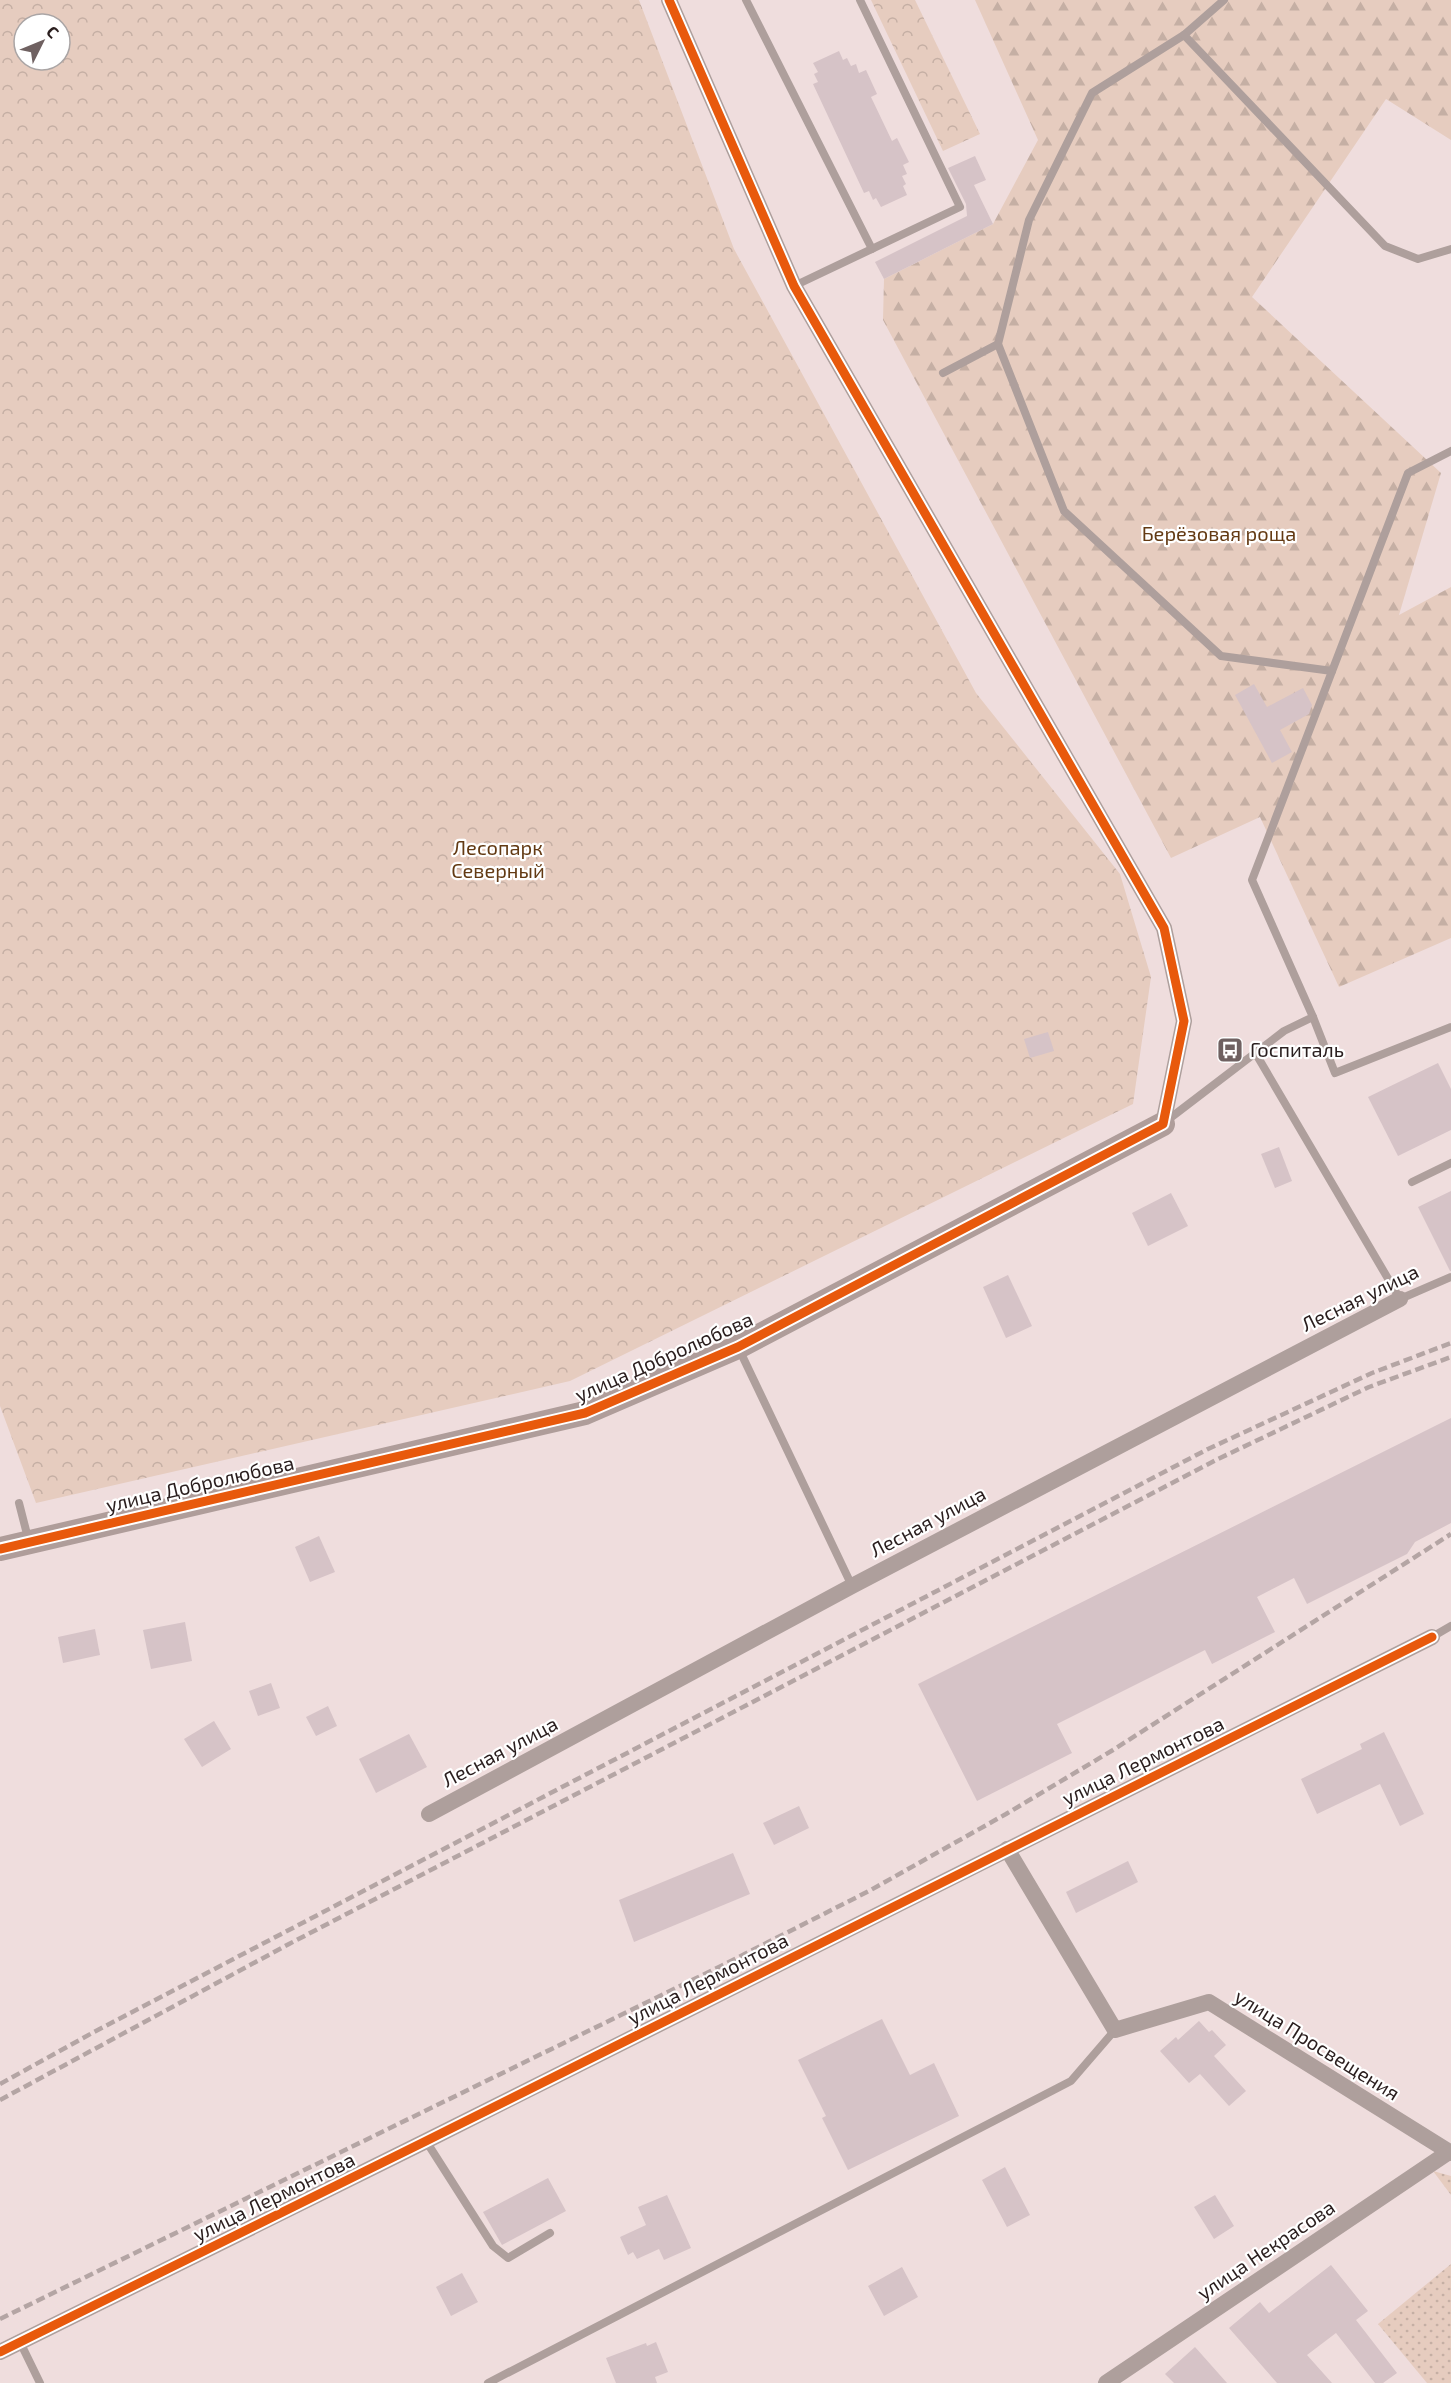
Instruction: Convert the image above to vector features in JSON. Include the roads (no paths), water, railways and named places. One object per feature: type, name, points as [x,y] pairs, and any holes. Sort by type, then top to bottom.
[{"type":"street","points":[[669,0],[794,286],[1164,928],[1184,1021],[1162,1124]]},
{"type":"street","name":"улица Добролюбова","points":[[0,1549],[585,1413],[738,1347],[1162,1124]]},
{"type":"street","name":"Лесная улица","points":[[429,1814],[852,1586],[1400,1299]]},
{"type":"street","name":"улица Лермонтова","points":[[0,2352],[1432,1637]]},
{"type":"street","points":[[1007,1849],[1115,2030]]},
{"type":"street","name":"улица Просвещения","points":[[1115,2030],[1209,2002],[1450,2152]]},
{"type":"street","name":"улица Некрасова","points":[[1107,2383],[1450,2152]]},
{"type":"lane","points":[[746,0],[872,249]]},
{"type":"lane","points":[[794,286],[960,207],[860,0]]},
{"type":"lane","points":[[1224,0],[1184,36],[1092,93],[1029,220],[998,344],[1064,511],[1221,656],[1332,671]]},
{"type":"lane","points":[[1184,36],[1385,246],[1418,260],[1451,249]]},
{"type":"lane","points":[[943,373],[998,344]]},
{"type":"lane","points":[[1451,451],[1408,474],[1252,880],[1313,1017],[1335,1073],[1451,1027]]},
{"type":"lane","points":[[1162,1124],[1284,1031],[1313,1017]]},
{"type":"lane","points":[[1256,1054],[1400,1299]]},
{"type":"lane","points":[[1412,1182],[1451,1163]]},
{"type":"lane","name":"Лесная улица","points":[[1400,1299],[1451,1277]]},
{"type":"lane","points":[[738,1347],[852,1586]]},
{"type":"lane","points":[[19,1503],[29,1542]]},
{"type":"lane","points":[[1432,1637],[1451,1626]]},
{"type":"lane","points":[[488,2383],[1071,2081],[1115,2030]]},
{"type":"lane","points":[[426,2141],[493,2246],[508,2258],[550,2233]]},
{"type":"lane","points":[[20,2342],[40,2383]]},
{"type":"railway","points":[[0,2084],[94,2032],[1208,1449],[1372,1373],[1451,1343]]},
{"type":"railway","points":[[0,2100],[289,1944],[1218,1459],[1369,1387],[1451,1357]]},
{"type":"railway","points":[[0,2319],[721,1966],[869,1891],[1006,1814],[1113,1750],[1451,1534]]},
{"type":"place","name":"Госпиталь","points":[[1230,1050]]},
{"type":"park label","name":"Берёзовая роща","points":[[1219,534]]},
{"type":"park label","name":"Лесопарк Северный","points":[[498,860]]}]
